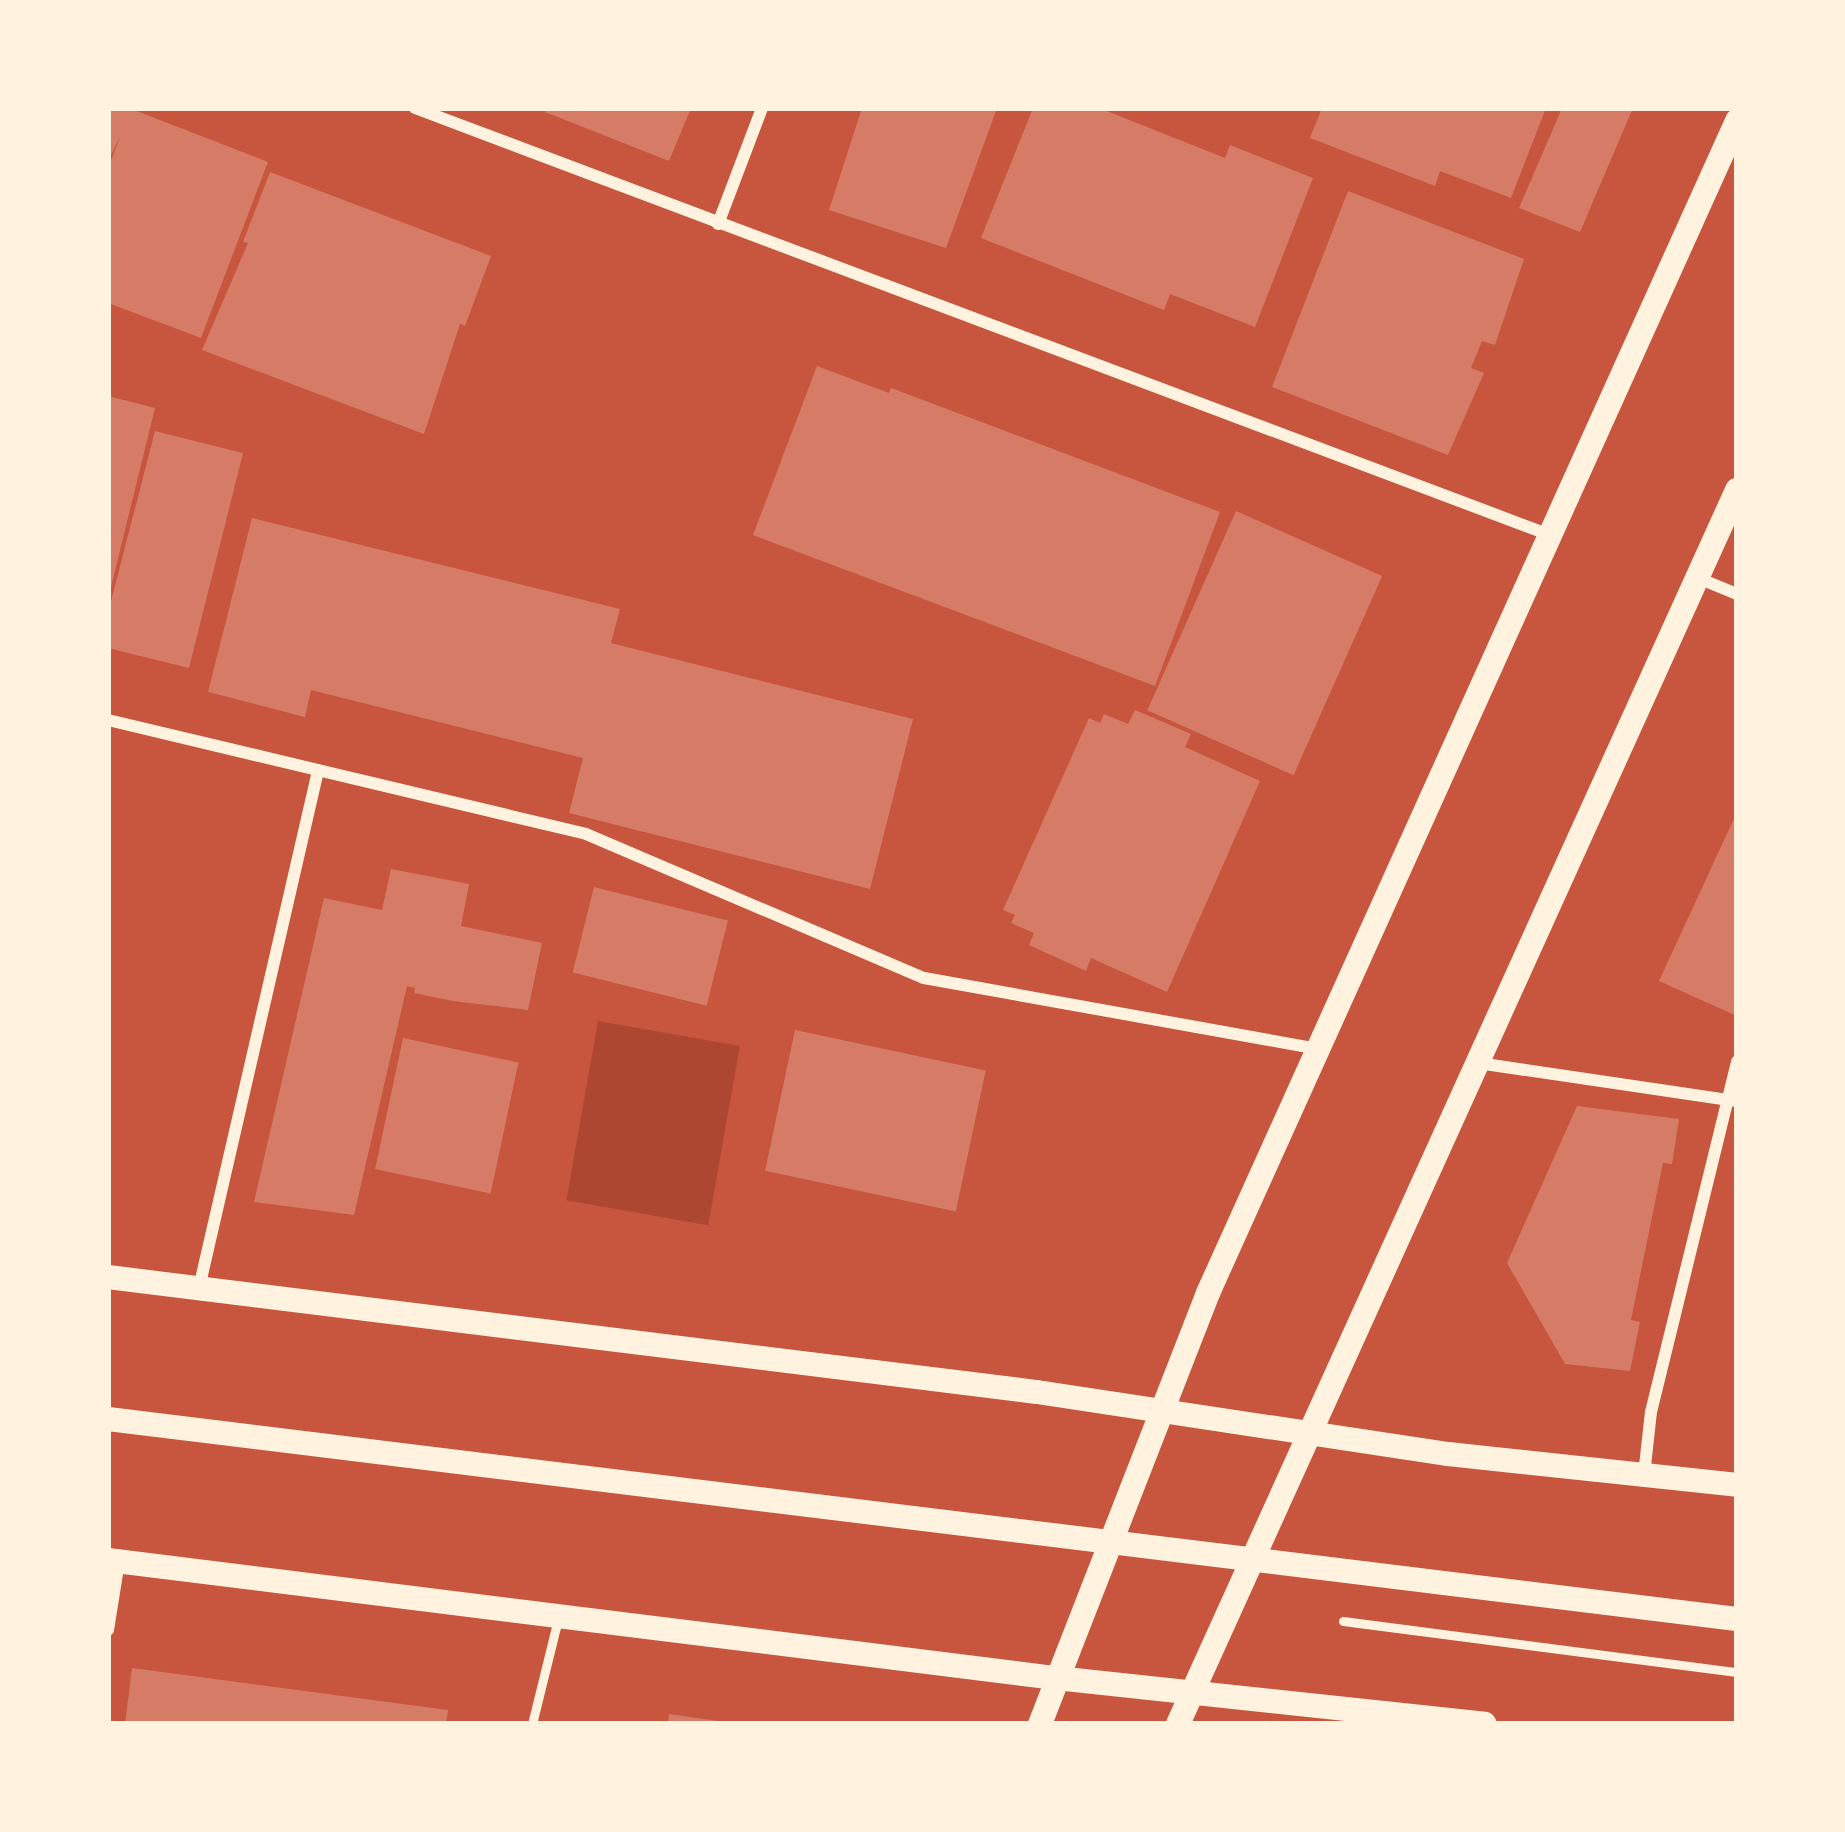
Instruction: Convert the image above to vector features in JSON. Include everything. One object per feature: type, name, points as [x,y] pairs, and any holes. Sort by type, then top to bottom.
[{"type":"main road","points":[[1040,1724],[1208,1293],[1737,121]]},
{"type":"main road","points":[[1178,1724],[1737,490]]},
{"type":"main road","points":[[108,1277],[1737,1485]]},
{"type":"main road","points":[[108,1419],[1737,1619]]},
{"type":"main road","points":[[113,1560],[1056,1678],[1485,1724]]},
{"type":"street","points":[[415,108],[1550,535]]},
{"type":"street","points":[[718,224],[762,108]]},
{"type":"street","points":[[1698,578],[1737,594]]},
{"type":"street","points":[[108,720],[586,834],[925,978],[1319,1049]]},
{"type":"street","points":[[199,1289],[318,771]]},
{"type":"street","points":[[1644,1475],[1651,1412],[1734,1101],[1737,1061]]},
{"type":"street","points":[[1478,1064],[1734,1101]]},
{"type":"street","points":[[108,1630],[113,1560]]},
{"type":"lane","points":[[532,1724],[559,1618]]},
{"type":"lane","points":[[1343,1621],[1737,1672]]},
{"type":"shaded area","points":[[598,1021],[740,1046],[708,1225],[566,1200]]},
{"type":"building","points":[[108,108],[129,108],[268,162],[201,338],[108,303],[108,168],[121,135],[108,161]]},
{"type":"building","points":[[547,108],[691,108],[669,161],[545,112]]},
{"type":"building","points":[[862,108],[997,108],[946,248],[829,210]]},
{"type":"building","points":[[1033,108],[1099,108],[1225,158],[1230,145],[1313,178],[1255,327],[1170,294],[1164,310],[981,238]]},
{"type":"building","points":[[1322,108],[1546,108],[1511,198],[1440,171],[1435,186],[1310,138]]},
{"type":"building","points":[[1562,108],[1633,108],[1580,232],[1519,208]]},
{"type":"building","points":[[270,172],[491,256],[465,326],[460,324],[424,434],[202,350],[248,243],[243,242]]},
{"type":"building","points":[[1348,191],[1524,259],[1495,345],[1482,341],[1471,368],[1484,373],[1448,455],[1272,387]]},
{"type":"building","points":[[817,366],[889,393],[891,388],[1220,512],[1155,686],[753,535]]},
{"type":"building","points":[[108,396],[155,408],[110,591],[108,591]]},
{"type":"building","points":[[155,431],[243,453],[189,668],[108,648],[108,613]]},
{"type":"building","points":[[1236,511],[1382,576],[1293,775],[1147,710]]},
{"type":"building","points":[[252,518],[620,609],[611,643],[913,719],[870,889],[569,813],[583,758],[311,690],[305,717],[208,692]]},
{"type":"building","points":[[1135,710],[1191,734],[1185,747],[1260,781],[1167,992],[1091,958],[1086,971],[1029,945],[1034,933],[1011,923],[1015,915],[1003,910],[1089,718],[1100,723],[1104,714],[1128,724]]},
{"type":"building","points":[[1737,812],[1737,1016],[1659,981]]},
{"type":"building","points":[[391,869],[469,884],[461,926],[542,943],[528,1010],[453,1001],[414,993],[415,988],[407,986],[354,1215],[254,1202],[324,898],[382,910]]},
{"type":"building","points":[[594,887],[728,920],[707,1006],[573,972]]},
{"type":"building","points":[[795,1030],[986,1071],[956,1211],[765,1171]]},
{"type":"building","points":[[403,1038],[518,1063],[491,1194],[375,1169]]},
{"type":"building","points":[[1577,1106],[1679,1119],[1672,1164],[1663,1163],[1631,1320],[1640,1322],[1630,1371],[1565,1364],[1507,1263]]},
{"type":"building","points":[[132,1668],[448,1710],[446,1724],[125,1724]]},
{"type":"building","points":[[669,1714],[718,1721],[718,1724],[668,1724]]}]
